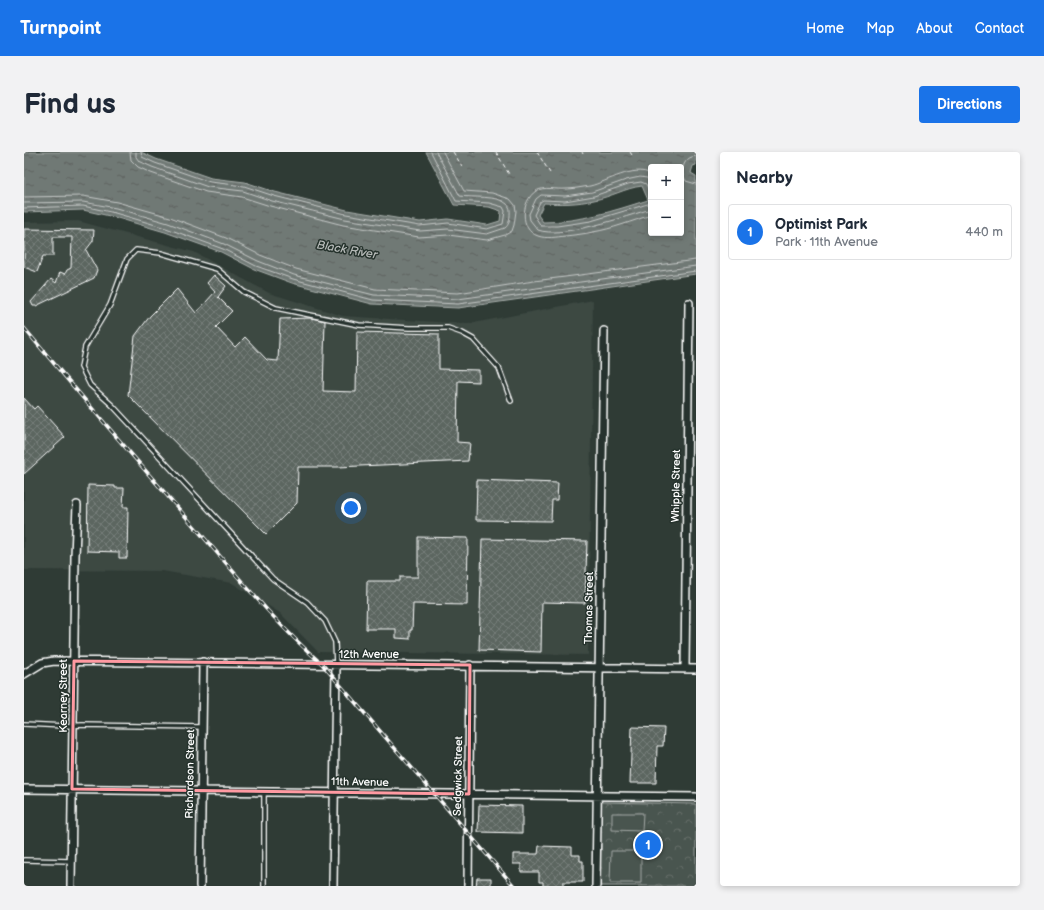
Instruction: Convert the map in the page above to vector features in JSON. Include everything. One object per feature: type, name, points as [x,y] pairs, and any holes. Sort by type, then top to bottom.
[{"type":"street","name":"Whipple Street","points":[[685,669],[689,303]]},
{"type":"street","name":"Thomas Street","points":[[596,886],[604,331]]},
{"type":"street","name":"Kearney Street","points":[[71,886],[77,505]]},
{"type":"street","name":"12th Avenue","points":[[24,674],[42,663],[54,661],[696,669]]},
{"type":"street","name":"Richardson Street","points":[[200,886],[203,662]]},
{"type":"street","points":[[333,886],[336,665]]},
{"type":"street","name":"Sedgwick Street","points":[[468,886],[470,665]]},
{"type":"street","name":"11th Avenue","points":[[24,789],[696,797]]},
{"type":"lane","points":[[336,665],[335,642],[325,621],[307,602],[272,579],[118,412],[90,385],[80,367],[85,347],[110,305],[127,259],[136,250],[161,253],[217,270],[244,292],[276,308],[359,325],[409,328],[448,328],[473,339],[499,368],[511,401]]},
{"type":"lane","points":[[24,724],[65,726],[202,727]]},
{"type":"lane","points":[[264,791],[264,886]]},
{"type":"lane","points":[[24,860],[72,860]]},
{"type":"path","points":[[453,152],[462,166]]},
{"type":"path","points":[[496,152],[509,174]]},
{"type":"path","points":[[537,152],[550,173]]},
{"type":"highlighted area","points":[[74,661],[470,665],[469,794],[72,789]]},
{"type":"shaded area","points":[[78,221],[194,252],[269,293],[343,316],[468,324],[593,300],[588,655],[318,652],[280,613],[232,583],[162,571],[24,570],[24,222]]},
{"type":"green space","points":[[601,802],[696,804],[696,886],[600,886]]},
{"type":"green space","points":[[612,813],[643,813],[642,831],[612,830]]},
{"type":"green space","points":[[611,851],[641,851],[641,883],[610,883]]},
{"type":"water","name":"Black River","points":[[24,152],[141,152],[156,159],[211,178],[245,182],[275,192],[347,210],[420,222],[448,219],[487,225],[500,221],[501,211],[489,207],[454,205],[426,152],[696,152],[696,165],[693,166],[691,173],[696,176],[696,274],[458,308],[372,304],[292,283],[254,269],[221,252],[165,232],[114,217],[83,210],[24,212]],"holes":[[[642,186],[648,200],[609,212],[557,222],[543,222],[538,215],[544,203],[557,204],[600,199]]]},
{"type":"building","points":[[24,229],[94,230],[93,241],[86,250],[97,270],[94,278],[36,306],[33,306],[31,302],[51,279],[56,283],[60,272],[65,274],[67,270],[71,268],[72,237],[53,237],[53,256],[43,256],[37,272],[24,267]]},
{"type":"building","points":[[214,275],[226,286],[218,297],[232,311],[216,327],[235,347],[245,337],[267,360],[278,361],[280,319],[311,318],[325,321],[323,391],[356,392],[357,332],[439,334],[439,369],[479,370],[479,382],[458,381],[457,442],[470,443],[468,461],[338,467],[298,467],[297,503],[266,534],[128,395],[135,336],[150,316],[177,289],[196,313],[215,292],[207,283]]},
{"type":"building","points":[[24,398],[34,409],[37,406],[65,437],[24,474]]},
{"type":"building","points":[[477,480],[558,483],[557,500],[552,500],[551,521],[476,520]]},
{"type":"building","points":[[88,485],[115,486],[115,488],[124,488],[123,507],[128,507],[127,558],[119,558],[119,552],[87,551]]},
{"type":"building","points":[[418,537],[468,538],[467,605],[413,604],[412,630],[410,630],[410,639],[396,638],[396,629],[366,629],[367,581],[400,581],[400,577],[418,577]]},
{"type":"building","points":[[482,539],[587,541],[585,603],[542,602],[541,652],[479,650]]},
{"type":"building","points":[[632,727],[664,728],[663,746],[657,746],[656,783],[630,783]]},
{"type":"building","points":[[479,805],[522,806],[522,833],[478,832]]},
{"type":"building","points":[[539,846],[572,847],[572,855],[580,855],[580,861],[583,861],[583,882],[563,882],[563,886],[543,886],[543,882],[539,882],[539,872],[521,872],[521,864],[513,864],[513,854],[538,854]]},
{"type":"building","points":[[477,878],[491,878],[491,886],[476,886]]},
{"type":"railway","points":[[24,328],[244,584],[289,633],[322,664],[514,886]]},
{"type":"place","name":"Optimist Park","points":[[648,845]]}]
